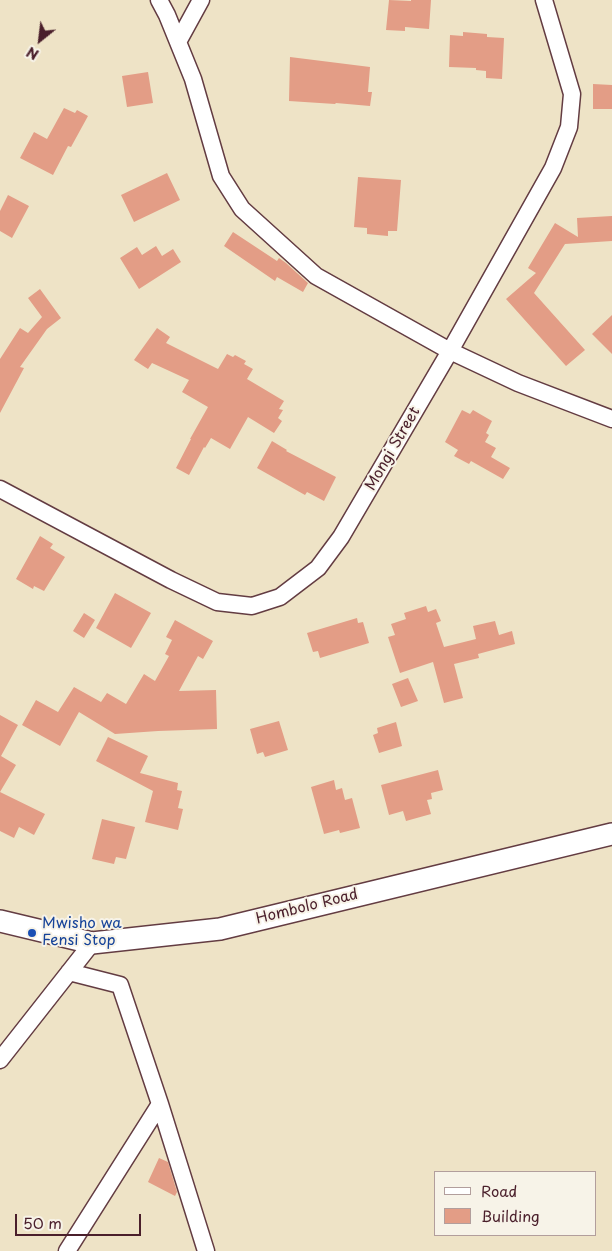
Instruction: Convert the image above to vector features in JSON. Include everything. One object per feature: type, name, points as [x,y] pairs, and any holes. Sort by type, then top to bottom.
[{"type":"street","points":[[159,0],[193,79],[221,176],[242,209],[316,276],[450,351],[518,383],[612,419]]},
{"type":"street","points":[[178,42],[201,0]]},
{"type":"street","name":"Mongi Street","points":[[0,489],[217,602],[252,606],[280,597],[318,568],[341,537],[554,168],[569,127],[572,94],[544,0]]},
{"type":"street","name":"Hombolo Road","points":[[0,921],[92,943],[220,928],[612,834]]},
{"type":"street","points":[[0,1060],[92,943]]},
{"type":"street","points":[[69,972],[120,985],[206,1251]]},
{"type":"street","points":[[67,1251],[160,1104]]},
{"type":"building","points":[[389,0],[431,0],[429,29],[405,27],[405,31],[386,30]]},
{"type":"building","points":[[463,32],[504,38],[502,79],[486,78],[486,71],[476,70],[476,68],[449,67],[450,35],[463,36]]},
{"type":"building","points":[[290,57],[370,67],[368,92],[372,92],[370,106],[289,101]]},
{"type":"building","points":[[148,72],[153,103],[127,107],[122,76]]},
{"type":"building","points":[[593,84],[612,85],[612,109],[593,109]]},
{"type":"building","points":[[64,108],[75,113],[77,110],[88,116],[71,147],[68,146],[53,175],[20,158],[34,132],[47,139]]},
{"type":"building","points":[[167,173],[180,200],[134,222],[121,195]]},
{"type":"building","points":[[358,177],[401,180],[397,231],[388,231],[388,236],[367,234],[367,228],[354,227]]},
{"type":"building","points":[[8,195],[29,206],[12,238],[0,231],[0,211]]},
{"type":"building","points":[[612,216],[612,241],[565,244],[534,293],[585,350],[566,366],[506,299],[536,273],[528,268],[555,223],[578,237],[577,218]]},
{"type":"building","points":[[233,232],[277,261],[279,258],[286,263],[308,283],[303,292],[277,277],[275,281],[224,246]]},
{"type":"building","points":[[156,246],[162,256],[173,249],[181,262],[139,289],[120,258],[137,247],[142,255]]},
{"type":"building","points":[[40,289],[61,318],[47,329],[20,367],[24,368],[0,413],[0,359],[20,328],[28,333],[42,317],[28,298]]},
{"type":"building","points":[[612,315],[612,354],[592,334]]},
{"type":"building","points":[[157,328],[170,337],[166,343],[218,369],[227,354],[233,357],[235,355],[246,361],[244,364],[253,369],[247,379],[284,401],[279,409],[283,410],[278,418],[282,421],[274,433],[248,417],[230,449],[211,438],[189,475],[176,468],[208,407],[182,392],[189,380],[152,363],[148,369],[134,360]]},
{"type":"building","points":[[462,410],[470,414],[473,410],[492,421],[486,433],[489,435],[485,442],[496,448],[491,457],[510,468],[503,479],[471,461],[469,464],[454,456],[458,450],[445,442]]},
{"type":"building","points":[[272,441],[286,451],[336,477],[324,501],[307,492],[305,495],[257,468]]},
{"type":"building","points":[[40,536],[53,544],[50,548],[65,557],[44,591],[34,586],[33,589],[16,579]]},
{"type":"building","points":[[115,593],[151,613],[131,648],[96,628]]},
{"type":"building","points":[[426,606],[428,612],[436,609],[441,621],[436,623],[444,647],[476,639],[473,626],[495,621],[499,635],[512,631],[515,644],[478,654],[479,658],[454,664],[463,698],[444,703],[433,662],[400,673],[388,637],[395,635],[391,624],[406,619],[404,613]]},
{"type":"building","points":[[84,613],[95,620],[84,638],[73,631]]},
{"type":"building","points":[[357,618],[358,623],[363,622],[369,643],[320,658],[318,651],[313,652],[307,633]]},
{"type":"building","points":[[175,620],[213,641],[203,659],[198,656],[179,691],[216,690],[217,729],[115,734],[79,712],[60,746],[22,725],[36,700],[58,712],[74,687],[101,702],[107,693],[126,704],[144,674],[155,681],[169,656],[165,654],[172,640],[166,637]]},
{"type":"building","points":[[408,678],[418,701],[401,707],[392,684]]},
{"type":"building","points":[[0,715],[18,725],[1,756],[16,765],[0,792]]},
{"type":"building","points":[[279,721],[288,750],[265,757],[263,752],[257,754],[250,729]]},
{"type":"building","points":[[396,722],[402,746],[379,753],[373,735],[378,733],[377,728]]},
{"type":"building","points":[[108,737],[148,756],[140,773],[178,783],[177,790],[182,791],[178,808],[183,809],[178,830],[145,822],[153,791],[96,761]]},
{"type":"building","points":[[438,770],[443,790],[431,793],[432,799],[427,800],[431,814],[406,821],[403,811],[389,815],[381,785]]},
{"type":"building","points":[[334,780],[336,790],[342,788],[345,800],[352,798],[360,828],[340,833],[339,830],[324,834],[311,787]]},
{"type":"building","points":[[0,792],[45,814],[34,835],[19,827],[14,838],[0,831]]},
{"type":"building","points":[[102,819],[135,827],[126,859],[116,857],[114,864],[92,859]]},
{"type":"building","points":[[159,1158],[168,1162],[177,1192],[175,1196],[148,1182]]},
{"type":"place","name":"Mwisho wa Fensi Stop","points":[[32,933]]}]
